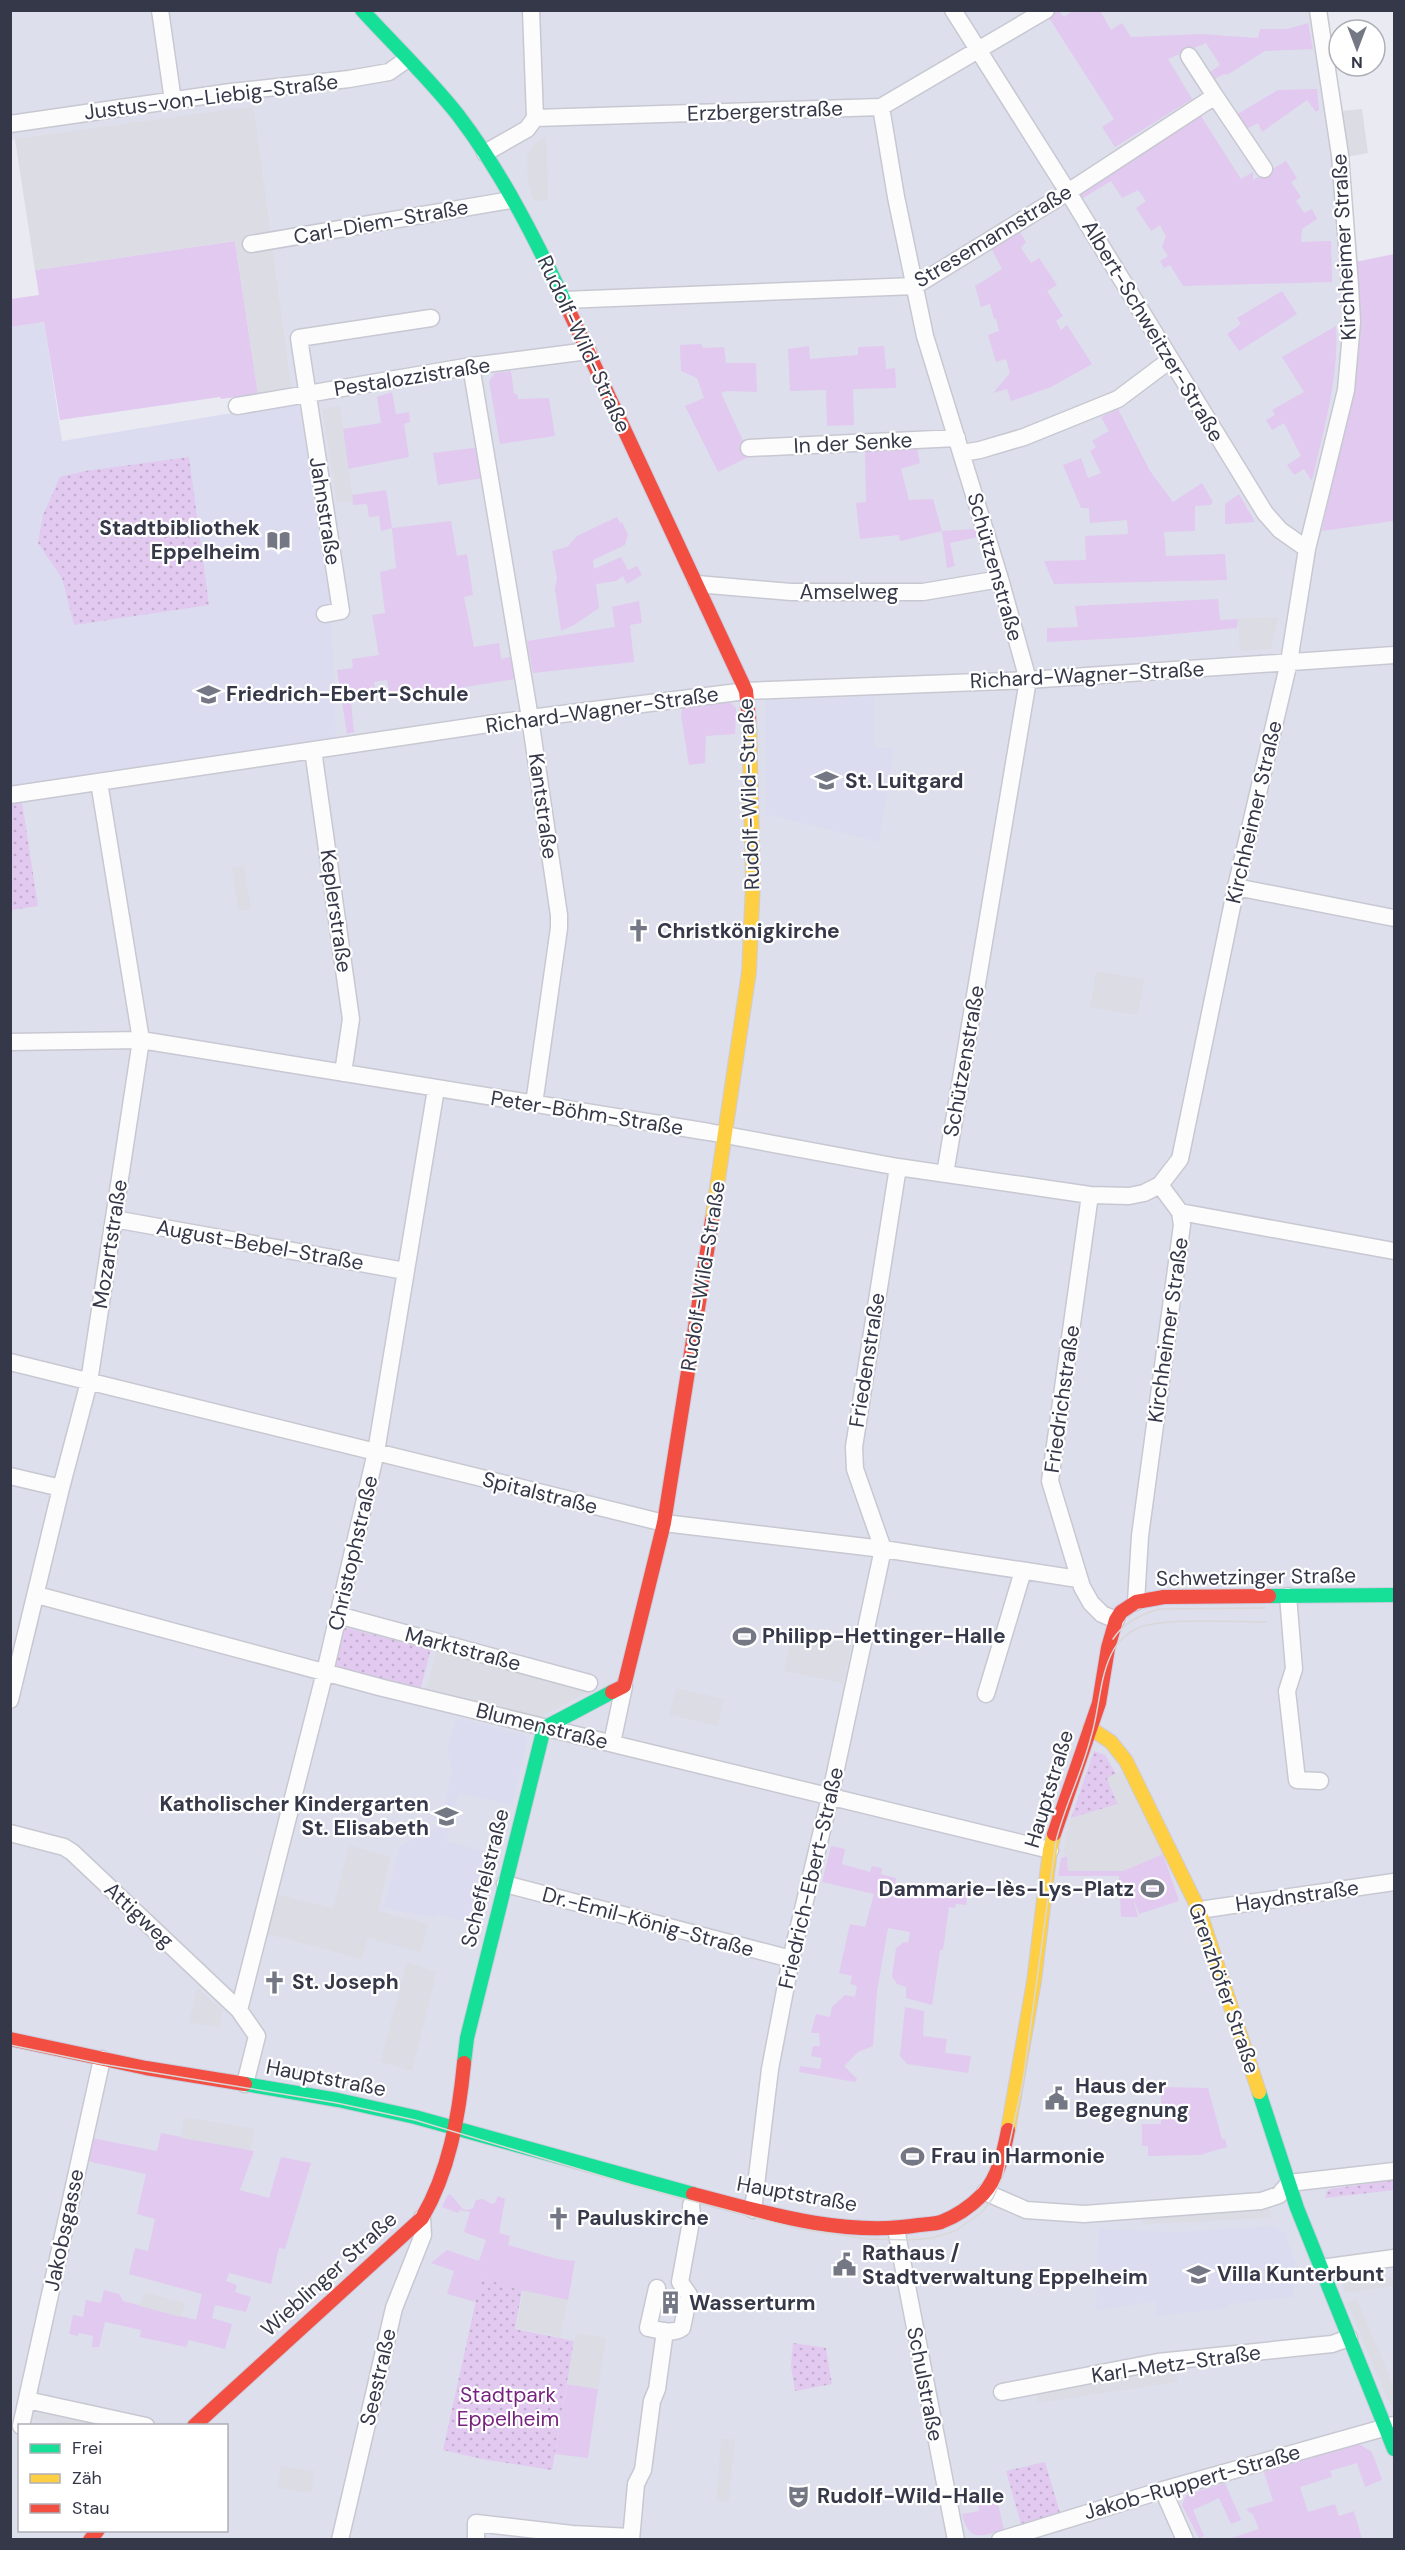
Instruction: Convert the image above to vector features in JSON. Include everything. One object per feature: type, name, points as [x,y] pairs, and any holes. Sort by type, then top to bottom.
[{"type":"street","points":[[160,10],[173,101]]},
{"type":"street","name":"Rudolf-Wild-Straße","points":[[362,10],[457,114],[485,153],[548,264],[746,691],[750,723],[752,951],[664,1523],[612,1743]]},
{"type":"street","points":[[485,153],[527,129],[535,118],[531,10]]},
{"type":"street","name":"Albert-Schweitzer-Straße","points":[[953,10],[1265,513],[1280,530],[1307,549]]},
{"type":"street","name":"Erzbergerstraße","points":[[535,118],[881,107],[1046,10]]},
{"type":"street","name":"Kirchheimer Straße","points":[[1136,1602],[1140,1536],[1182,1225],[1180,1212],[1160,1185],[1180,1159],[1236,887],[1289,662],[1307,549],[1346,390],[1352,322],[1340,155],[1318,10]]},
{"type":"street","points":[[1189,56],[1264,169]]},
{"type":"street","name":"Justus-von-Liebig-Straße","points":[[10,124],[379,74],[389,72],[406,60]]},
{"type":"street","name":"Stresemannstraße","points":[[564,300],[915,286],[1068,192],[1215,96]]},
{"type":"street","name":"Schützenstraße","points":[[881,107],[896,197],[925,336],[1000,579],[1028,680],[945,1174]]},
{"type":"street","name":"Carl-Diem-Straße","points":[[251,244],[511,200]]},
{"type":"street","points":[[306,395],[299,338],[431,318]]},
{"type":"street","name":"Pestalozzistraße","points":[[237,406],[471,366],[588,351]]},
{"type":"street","name":"In der Senke","points":[[749,448],[959,446],[980,450],[1024,437],[1118,399],[1170,360]]},
{"type":"street","name":"Kantstraße","points":[[471,366],[530,718],[559,928],[534,1104]]},
{"type":"street","name":"Jahnstraße","points":[[306,395],[341,611],[325,614]]},
{"type":"street","name":"Amselweg","points":[[697,584],[791,592],[923,592],[1000,579]]},
{"type":"street","points":[[1394,655],[1395,672]]},
{"type":"street","name":"Richard-Wagner-Straße","points":[[10,795],[530,718],[746,691],[1028,680],[1394,655]]},
{"type":"street","name":"Keplerstraße","points":[[313,750],[351,1019],[343,1072]]},
{"type":"street","name":"Mozartstraße","points":[[10,1700],[38,1594],[61,1488],[90,1382],[141,1040],[99,782]]},
{"type":"street","points":[[1236,887],[1395,918]]},
{"type":"street","name":"Peter-Böhm-Straße","points":[[10,1042],[141,1040],[725,1136],[898,1167],[1090,1195],[1129,1196],[1144,1193],[1160,1185]]},
{"type":"street","name":"Christophstraße","points":[[239,2010],[325,1672],[376,1452],[436,1089]]},
{"type":"street","name":"Friedenstraße","points":[[883,1549],[855,1469],[854,1447],[898,1167]]},
{"type":"street","name":"Friedrichstraße","points":[[1090,1195],[1050,1481],[1078,1579],[1091,1603],[1102,1614],[1119,1616]]},
{"type":"street","points":[[1180,1212],[1395,1251]]},
{"type":"street","name":"August-Bebel-Straße","points":[[114,1219],[405,1271]]},
{"type":"street","name":"Spitalstraße","points":[[10,1362],[664,1523],[883,1549],[1078,1579]]},
{"type":"street","points":[[10,1476],[61,1488]]},
{"type":"street","name":"Friedrich-Ebert-Straße","points":[[753,2210],[770,2069],[791,1959],[830,1797],[883,1549]]},
{"type":"street","points":[[986,1694],[1023,1571]]},
{"type":"street","name":"Blumenstraße","points":[[38,1594],[325,1672],[544,1728],[1050,1850]]},
{"type":"street","name":"Schwetzinger Straße","points":[[1119,1616],[1136,1602],[1164,1597],[1395,1594]]},
{"type":"street","points":[[1288,1596],[1294,1669],[1287,1691],[1298,1780],[1320,1781]]},
{"type":"street","name":"Marktstraße","points":[[338,1615],[589,1683]]},
{"type":"street","name":"Hauptstraße","points":[[10,2039],[102,2059],[381,2109],[753,2210],[825,2224],[896,2229],[929,2225],[955,2216],[985,2192],[1002,2159],[1015,2101],[1034,1981],[1050,1850],[1058,1819],[1099,1703],[1108,1648],[1119,1616]]},
{"type":"street","points":[[544,1728],[624,1686]]},
{"type":"street","name":"Scheffelstraße","points":[[455,2128],[467,2038],[544,1728]]},
{"type":"street","name":"Grenzhöfer Straße","points":[[1090,1728],[1102,1734],[1118,1749],[1126,1761],[1199,1910],[1289,2183],[1349,2338],[1389,2426],[1395,2449]]},
{"type":"street","name":"Attigweg","points":[[10,1833],[64,1847],[72,1852],[239,2010],[257,2036],[245,2084]]},
{"type":"street","name":"Haydnstraße","points":[[1199,1910],[1395,1882]]},
{"type":"street","name":"Dr.-Emil-König-Straße","points":[[505,1884],[791,1959]]},
{"type":"street","name":"Jakobsgasse","points":[[21,2424],[102,2059]]},
{"type":"street","name":"Wieblinger Straße","points":[[196,2424],[422,2218],[433,2199],[455,2128]]},
{"type":"street","points":[[985,2192],[1026,2210],[1084,2214],[1261,2201],[1279,2195],[1289,2183],[1395,2171]]},
{"type":"street","points":[[657,2288],[648,2328],[678,2331],[682,2328],[688,2295],[680,2282],[692,2216],[691,2205]]},
{"type":"street","name":"Seestraße","points":[[340,2540],[394,2308],[423,2235],[422,2218]]},
{"type":"street","name":"Schulstraße","points":[[896,2229],[956,2540]]},
{"type":"street","points":[[1321,2268],[1395,2258]]},
{"type":"street","points":[[476,2540],[476,2523],[631,2538],[636,2484],[642,2470],[665,2331]]},
{"type":"street","name":"Karl-Metz-Straße","points":[[1002,2392],[1158,2362],[1332,2344],[1349,2338]]},
{"type":"street","points":[[27,2400],[137,2424]]},
{"type":"street","name":"Jakob-Ruppert-Straße","points":[[1000,2540],[1163,2490],[1389,2426]]},
{"type":"street","points":[[1163,2490],[1185,2540]]},
{"type":"shaded area","points":[[11,11],[1323,11],[1327,42],[1327,78],[1332,78],[1355,262],[1336,460],[1322,530],[1394,521],[1394,2539],[11,2539],[10,791],[331,599],[299,402],[292,390],[254,107],[11,140]]},
{"type":"shaded area","points":[[254,106],[292,390],[258,394],[235,241],[35,270],[15,139]]},
{"type":"shaded area","points":[[1362,109],[1368,153],[1346,157],[1340,111]]},
{"type":"shaded area","points":[[547,136],[548,200],[534,201],[528,182],[527,156],[534,144]]},
{"type":"shaded area","points":[[44,322],[62,441],[299,402],[331,599],[336,742],[11,791],[11,327]]},
{"type":"shaded area","points":[[340,406],[353,501],[337,502],[322,409]]},
{"type":"shaded area","points":[[1279,617],[1271,649],[1240,651],[1238,619]]},
{"type":"shaded area","name":"St. Luitgard","points":[[874,696],[874,748],[894,748],[879,842],[766,814],[765,701]]},
{"type":"shaded area","points":[[244,866],[251,909],[238,911],[232,868]]},
{"type":"shaded area","points":[[1096,971],[1144,979],[1138,1015],[1090,1007]]},
{"type":"shaded area","points":[[793,1626],[853,1637],[843,1683],[784,1671]]},
{"type":"shaded area","points":[[437,1648],[595,1688],[539,1718],[426,1691]]},
{"type":"shaded area","points":[[676,1688],[724,1699],[718,1726],[669,1715]]},
{"type":"shaded area","name":"Katholischer Kindergarten St. Elisabeth","points":[[456,1718],[528,1736],[512,1805],[459,1793],[446,1841],[496,1855],[488,1885],[491,1887],[483,1926],[437,1914],[436,1917],[426,1916],[384,1908],[400,1846],[439,1826],[453,1770],[447,1750]]},
{"type":"shaded area","points":[[1121,1771],[1163,1854],[1123,1871],[1068,1871],[1067,1856],[1063,1853],[1071,1818],[1118,1804],[1107,1778]]},
{"type":"shaded area","points":[[349,1845],[391,1857],[378,1911],[428,1924],[421,1952],[368,1938],[362,1959],[267,1934],[277,1894],[333,1908]]},
{"type":"shaded area","points":[[407,1962],[437,1972],[412,2071],[380,2062]]},
{"type":"shaded area","points":[[197,1988],[223,2010],[219,2028],[189,2022]]},
{"type":"shaded area","points":[[184,2117],[255,2129],[251,2150],[181,2138]]},
{"type":"shaded area","points":[[1271,2210],[1271,2218],[1143,2224],[1143,2216]]},
{"type":"shaded area","name":"Villa Kunterbunt","points":[[1273,2226],[1284,2232],[1303,2281],[1293,2284],[1294,2297],[1228,2304],[1228,2308],[1156,2316],[1155,2301],[1096,2311],[1099,2229],[1180,2232]]},
{"type":"shaded area","points":[[1394,2277],[1394,2286],[1344,2293],[1343,2283]]},
{"type":"shaded area","points":[[524,2291],[568,2300],[560,2337],[516,2328]]},
{"type":"shaded area","points":[[144,2292],[185,2303],[181,2317],[140,2306]]},
{"type":"shaded area","points":[[1357,2299],[1394,2387],[1394,2403],[1390,2405],[1347,2303]]},
{"type":"shaded area","points":[[576,2333],[606,2338],[598,2389],[567,2384]]},
{"type":"shaded area","points":[[1176,2371],[1177,2382],[1038,2403],[1036,2390]]},
{"type":"shaded area","points":[[35,2408],[116,2424],[62,2424],[33,2419]]},
{"type":"shaded area","points":[[721,2438],[735,2440],[729,2502],[716,2501]]},
{"type":"shaded area","points":[[281,2466],[315,2471],[311,2493],[277,2488]]},
{"type":"green space","points":[[1059,11],[1064,17],[1073,11],[1100,11],[1111,30],[1122,23],[1131,37],[1201,34],[1258,38],[1260,29],[1287,29],[1308,23],[1313,49],[1265,51],[1227,75],[1224,74],[1213,80],[1210,72],[1220,65],[1206,43],[1168,59],[1192,99],[1115,147],[1102,127],[1114,119],[1047,15]]},
{"type":"green space","points":[[1317,89],[1319,110],[1316,112],[1307,100],[1262,132],[1258,123],[1244,130],[1236,115],[1278,90]]},
{"type":"green space","points":[[1199,113],[1241,179],[1253,172],[1253,180],[1286,161],[1297,178],[1291,182],[1301,197],[1296,201],[1304,213],[1312,209],[1317,219],[1302,229],[1301,242],[1331,241],[1332,282],[1183,286],[1170,265],[1164,268],[1160,261],[1168,256],[1162,247],[1166,236],[1160,225],[1151,231],[1136,208],[1146,201],[1138,190],[1122,198],[1111,181],[1083,198],[1079,191]]},
{"type":"green space","points":[[1018,229],[1026,242],[1021,248],[1031,263],[1039,258],[1057,285],[1047,291],[1063,316],[1056,321],[1061,330],[1067,325],[1092,364],[1051,387],[1011,401],[1007,389],[993,393],[1010,373],[1006,359],[996,362],[988,335],[999,331],[996,319],[994,319],[990,304],[981,307],[975,286],[1002,269],[990,246]]},
{"type":"green space","points":[[235,241],[258,394],[221,399],[220,397],[60,420],[44,322],[11,327],[11,299],[39,295],[35,270]]},
{"type":"green space","points":[[1394,254],[1394,521],[1322,531],[1336,460],[1355,262]]},
{"type":"green space","points":[[1282,291],[1297,314],[1239,351],[1227,334],[1241,324],[1237,318]]},
{"type":"green space","points":[[1336,326],[1333,384],[1311,480],[1304,469],[1294,475],[1287,465],[1301,456],[1284,423],[1272,430],[1266,420],[1275,415],[1272,410],[1304,392],[1282,357]]},
{"type":"green space","points":[[701,344],[703,348],[724,347],[726,363],[756,363],[757,392],[727,391],[721,393],[750,456],[718,472],[685,406],[704,398],[697,378],[681,371],[680,345]]},
{"type":"green space","points":[[809,346],[810,359],[858,355],[858,347],[884,346],[886,369],[895,368],[896,388],[853,389],[854,425],[827,426],[826,390],[790,391],[788,349]]},
{"type":"green space","points":[[511,371],[514,394],[517,394],[518,399],[549,398],[555,436],[500,444],[489,381],[495,373]]},
{"type":"green space","points":[[392,392],[396,414],[409,412],[410,422],[404,424],[409,457],[348,469],[343,429],[381,423],[377,397]]},
{"type":"green space","points":[[1118,409],[1150,471],[1173,502],[1202,483],[1213,502],[1210,505],[1195,506],[1195,531],[1164,532],[1166,556],[1225,554],[1227,580],[1054,584],[1044,561],[1086,560],[1085,536],[1128,534],[1127,520],[1090,523],[1089,508],[1081,508],[1063,465],[1081,458],[1088,478],[1101,473],[1090,451],[1096,447],[1092,441],[1109,431],[1101,417]]},
{"type":"green space","points":[[481,447],[484,478],[438,485],[433,453]]},
{"type":"green space","points":[[917,448],[920,463],[901,469],[909,500],[933,499],[942,531],[900,541],[899,535],[860,539],[856,503],[866,502],[865,449]]},
{"type":"green space","points":[[189,457],[209,605],[74,625],[62,578],[38,543],[43,515],[60,477],[85,471]]},
{"type":"green space","points":[[386,490],[392,528],[381,531],[379,516],[369,517],[367,504],[353,505],[352,495]]},
{"type":"green space","points":[[1239,494],[1255,522],[1225,524],[1225,504]]},
{"type":"green space","points":[[617,517],[628,534],[625,545],[593,560],[594,569],[621,557],[628,570],[637,566],[642,575],[627,584],[623,576],[616,581],[596,584],[599,608],[561,631],[555,589],[557,578],[552,551],[567,547],[577,536]]},
{"type":"green space","points":[[451,521],[457,556],[467,554],[473,595],[464,597],[474,647],[499,643],[501,659],[510,657],[515,679],[390,697],[387,680],[374,682],[376,697],[351,702],[354,732],[347,734],[337,670],[353,668],[352,659],[379,655],[372,615],[385,613],[380,572],[396,568],[392,528]]},
{"type":"green space","points":[[975,529],[978,537],[950,543],[955,566],[947,568],[942,531]]},
{"type":"green space","points":[[1218,599],[1220,620],[1238,619],[1237,628],[1142,637],[1047,642],[1047,628],[1078,627],[1075,606]]},
{"type":"green space","points":[[639,601],[642,623],[630,625],[634,662],[533,673],[527,641],[615,627],[612,607]]},
{"type":"green space","points":[[727,700],[736,708],[735,734],[706,736],[705,763],[689,765],[681,715],[683,706]]},
{"type":"green space","points":[[22,802],[38,906],[11,910],[10,803]]},
{"type":"green space","points":[[343,1627],[431,1649],[420,1690],[334,1669]]},
{"type":"green space","points":[[1094,1751],[1105,1755],[1116,1774],[1107,1779],[1118,1804],[1071,1818]]},
{"type":"green space","points":[[831,1846],[845,1849],[842,1864],[870,1872],[872,1866],[882,1868],[881,1874],[896,1878],[895,1888],[917,1892],[919,1886],[941,1889],[944,1887],[968,1893],[966,1905],[956,1904],[955,1908],[949,1907],[932,2005],[906,1998],[906,1987],[897,1984],[892,1976],[896,1948],[904,1942],[908,1943],[910,1932],[888,1928],[877,1991],[873,2046],[858,2052],[844,2066],[857,2079],[855,2082],[799,2072],[800,2066],[820,2069],[822,2058],[811,2056],[813,2046],[820,2046],[819,2033],[811,2033],[816,2014],[830,2017],[832,2007],[845,1995],[855,1997],[857,1986],[850,1984],[852,1976],[839,1973],[850,1924],[865,1927],[874,1894],[822,1882]]},
{"type":"green space","points":[[1163,1854],[1179,1901],[1139,1914],[1133,1897],[1138,1917],[1121,1917],[1119,1876],[1058,1876],[1061,1858],[1067,1856],[1068,1871],[1123,1871]]},
{"type":"green space","points":[[905,2007],[924,2011],[923,2036],[947,2039],[945,2053],[971,2056],[968,2073],[907,2064],[900,2056]]},
{"type":"green space","points":[[1161,2087],[1208,2088],[1222,2139],[1225,2139],[1227,2147],[1200,2155],[1148,2156],[1148,2146],[1142,2146],[1142,2124],[1161,2124]]},
{"type":"green space","points":[[161,2133],[254,2151],[240,2190],[269,2198],[281,2157],[311,2163],[285,2249],[279,2248],[271,2284],[229,2273],[226,2281],[237,2285],[235,2292],[251,2297],[246,2312],[215,2305],[212,2318],[232,2324],[225,2349],[189,2340],[186,2347],[140,2337],[141,2330],[105,2322],[99,2347],[92,2347],[93,2336],[79,2333],[78,2336],[69,2334],[73,2315],[83,2317],[86,2300],[101,2303],[104,2290],[119,2294],[123,2301],[196,2320],[202,2294],[129,2274],[135,2248],[148,2251],[155,2219],[137,2214],[146,2174],[87,2161],[92,2138],[157,2151]]},
{"type":"green space","points":[[1394,2180],[1394,2190],[1325,2198],[1330,2189]]},
{"type":"green space","points":[[450,2194],[463,2209],[468,2210],[473,2208],[476,2200],[483,2199],[492,2204],[498,2196],[505,2199],[499,2233],[510,2236],[508,2245],[557,2259],[575,2261],[568,2300],[524,2291],[481,2278],[476,2302],[447,2294],[454,2271],[431,2263],[447,2250],[479,2261],[486,2240],[464,2232],[470,2212],[460,2210],[458,2213],[442,2207]]},
{"type":"green space","name":"Stadtpark Eppelheim","points":[[481,2278],[522,2290],[515,2329],[574,2341],[552,2470],[482,2459],[443,2450]]},
{"type":"green space","points":[[793,2343],[826,2348],[832,2384],[795,2391],[791,2366]]},
{"type":"green space","points":[[567,2384],[598,2389],[588,2458],[555,2454]]},
{"type":"green space","points":[[1359,2444],[1372,2452],[1382,2480],[1365,2487],[1357,2463],[1330,2471],[1332,2477],[1300,2487],[1308,2512],[1335,2504],[1339,2516],[1354,2511],[1362,2539],[1228,2539],[1259,2529],[1253,2515],[1246,2509],[1273,2501],[1264,2472]]},
{"type":"green space","points":[[1045,2462],[1060,2513],[1021,2524],[1006,2471]]},
{"type":"green space","points":[[1225,2483],[1241,2520],[1231,2524],[1219,2498],[1193,2510],[1204,2536],[1199,2538],[1182,2505],[1186,2495]]},
{"type":"green space","points":[[994,2501],[998,2503],[1004,2530],[977,2535],[968,2530],[962,2514],[979,2511],[978,2504]]},
{"type":"tram line","points":[[1113,1639],[1122,1628],[1134,1620],[1160,1609],[1265,1608]]},
{"type":"tram line","points":[[10,2045],[101,2064],[337,2103],[415,2120],[632,2185],[799,2229],[867,2239],[910,2240],[932,2238],[955,2231],[981,2213],[993,2198],[1002,2178],[1023,2081],[1056,1841],[1087,1750],[1105,1670],[1114,1649],[1128,1634],[1138,1628],[1164,1622],[1266,1622]]},
{"type":"traffic: fast","points":[[362,10],[458,115],[490,161],[519,210],[569,311]]},
{"type":"traffic: fast","points":[[1269,1596],[1394,1595]]},
{"type":"traffic: fast","points":[[464,2063],[467,2038],[544,1728],[612,1692]]},
{"type":"traffic: fast","points":[[245,2084],[338,2100],[415,2117],[693,2194]]},
{"type":"traffic: fast","points":[[1259,2092],[1297,2208],[1394,2449]]},
{"type":"traffic: slow","points":[[712,1220],[749,972],[753,882],[749,720]]},
{"type":"traffic: slow","points":[[1090,1728],[1111,1742],[1126,1761],[1199,1910],[1259,2092]]},
{"type":"traffic: slow","points":[[1008,2130],[1034,1981],[1050,1850],[1054,1834]]},
{"type":"traffic: jam","points":[[569,311],[746,691],[749,720]]},
{"type":"traffic: jam","points":[[612,1692],[624,1686],[664,1523],[712,1220]]},
{"type":"traffic: jam","points":[[1054,1834],[1099,1703],[1108,1648],[1116,1620],[1121,1612],[1136,1602],[1164,1597],[1269,1596]]},
{"type":"traffic: jam","points":[[10,2039],[146,2068],[245,2084]]},
{"type":"traffic: jam","points":[[196,2424],[422,2218],[446,2163],[456,2123],[464,2063]]},
{"type":"traffic: jam","points":[[693,2194],[776,2215],[834,2225],[891,2228],[939,2223],[964,2210],[988,2188],[1000,2164],[1008,2130]]},
{"type":"traffic: jam","points":[[90,2540],[96,2532]]},
{"type":"place","name":"Stadtbibliothek Eppelheim","points":[[278,540]]},
{"type":"place","name":"Friedrich-Ebert-Schule","points":[[208,694]]},
{"type":"place","name":"St. Luitgard","points":[[827,781]]},
{"type":"place","name":"Christkönigkirche","points":[[639,931]]},
{"type":"place","name":"Philipp-Hettinger-Halle","points":[[744,1636]]},
{"type":"place","name":"Katholischer Kindergarten St. Elisabeth","points":[[447,1816]]},
{"type":"place","name":"Dammarie-lès-Lys-Platz","points":[[1152,1889]]},
{"type":"place","name":"St. Joseph","points":[[274,1982]]},
{"type":"place","name":"Haus der Begegnung","points":[[1057,2098]]},
{"type":"place","name":"Frau in Harmonie","points":[[913,2156]]},
{"type":"place","name":"Pauluskirche","points":[[559,2218]]},
{"type":"place","name":"Rathaus / Stadtverwaltung Eppelheim","points":[[844,2265]]},
{"type":"place","name":"Villa Kunterbunt","points":[[1199,2274]]},
{"type":"place","name":"Wasserturm","points":[[671,2303]]},
{"type":"place","name":"Rudolf-Wild-Halle","points":[[799,2496]]}]
